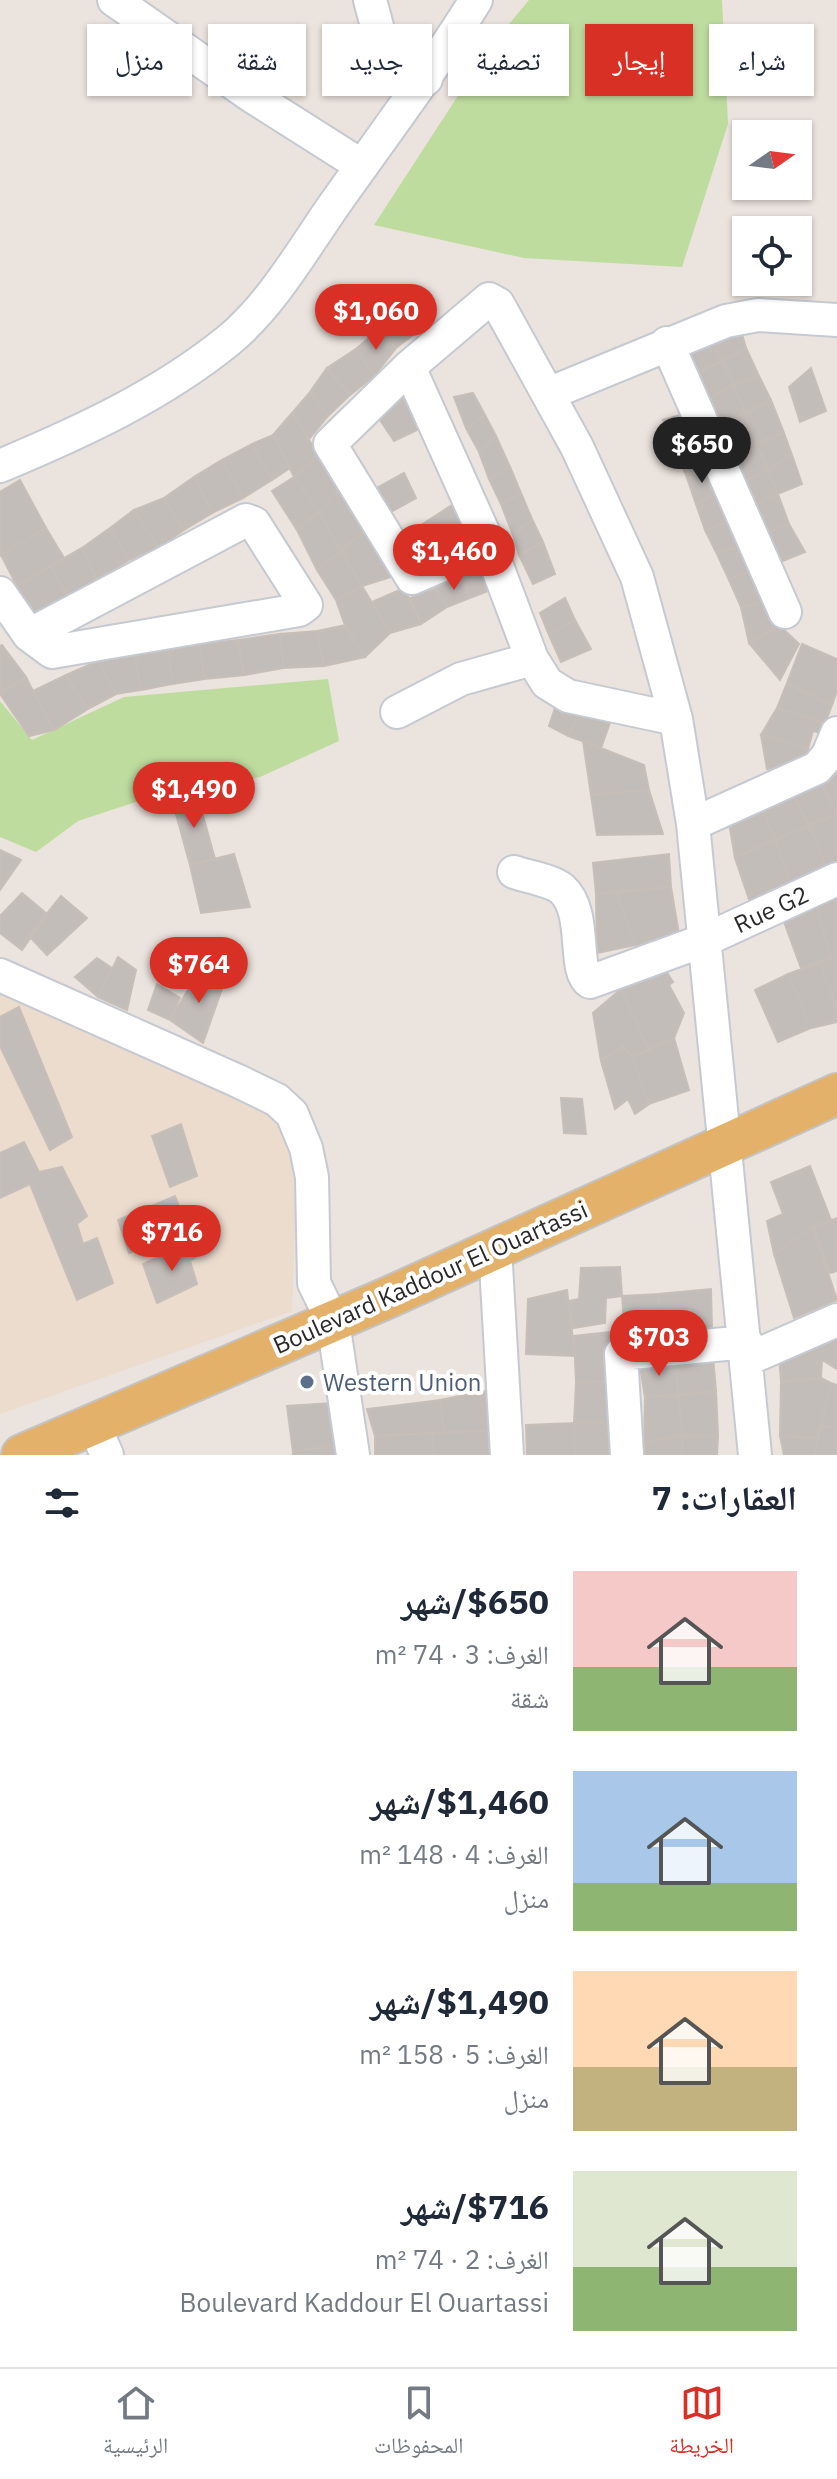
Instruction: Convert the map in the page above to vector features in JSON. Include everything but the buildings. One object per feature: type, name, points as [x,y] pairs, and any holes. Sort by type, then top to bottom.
[{"type":"main road","name":"Boulevard Kaddour El Ouartassi","points":[[22,1455],[81,1443],[333,1322],[837,1094]]},
{"type":"street","points":[[114,0],[250,95],[362,166]]},
{"type":"street","points":[[370,0],[376,24]]},
{"type":"street","points":[[432,70],[476,0]]},
{"type":"street","points":[[0,466],[98,425],[177,378],[231,338],[270,296],[413,96]]},
{"type":"street","points":[[489,545],[412,578],[331,448],[330,441],[409,367],[485,301],[491,300],[498,304],[577,447],[637,577],[676,719],[693,824],[755,1455]]},
{"type":"street","points":[[548,394],[703,328],[758,315],[837,320]]},
{"type":"street","points":[[667,343],[785,612]]},
{"type":"street","points":[[409,367],[489,545],[532,659],[555,691],[676,719]]},
{"type":"street","points":[[0,593],[29,635],[46,650],[59,652],[299,610],[306,605],[254,523],[246,520],[29,635]]},
{"type":"street","points":[[397,712],[461,679],[532,659]]},
{"type":"street","points":[[693,824],[817,768],[828,755],[837,733]]},
{"type":"street","name":"Rue G2","points":[[514,872],[560,887],[573,903],[578,919],[582,971],[590,982],[705,940],[837,879]]},
{"type":"street","points":[[0,975],[238,1081],[277,1100],[292,1114],[306,1148],[312,1177],[314,1283],[333,1322],[353,1455]]},
{"type":"street","points":[[495,1248],[507,1455]]},
{"type":"street","points":[[627,1455],[621,1354],[747,1350],[837,1320]]},
{"type":"shaded area","points":[[0,993],[279,1114],[297,1180],[292,1311],[0,1414]]},
{"type":"green space","points":[[529,0],[722,0],[723,24],[709,24],[709,96],[727,96],[728,124],[682,267],[524,258],[374,225],[458,96],[569,96],[569,24],[509,24]]},
{"type":"green space","points":[[328,679],[339,741],[260,777],[148,798],[78,821],[36,852],[0,837],[0,701],[32,740],[124,697]]},
{"type":"place","name":"Western Union","points":[[307,1382]]}]
